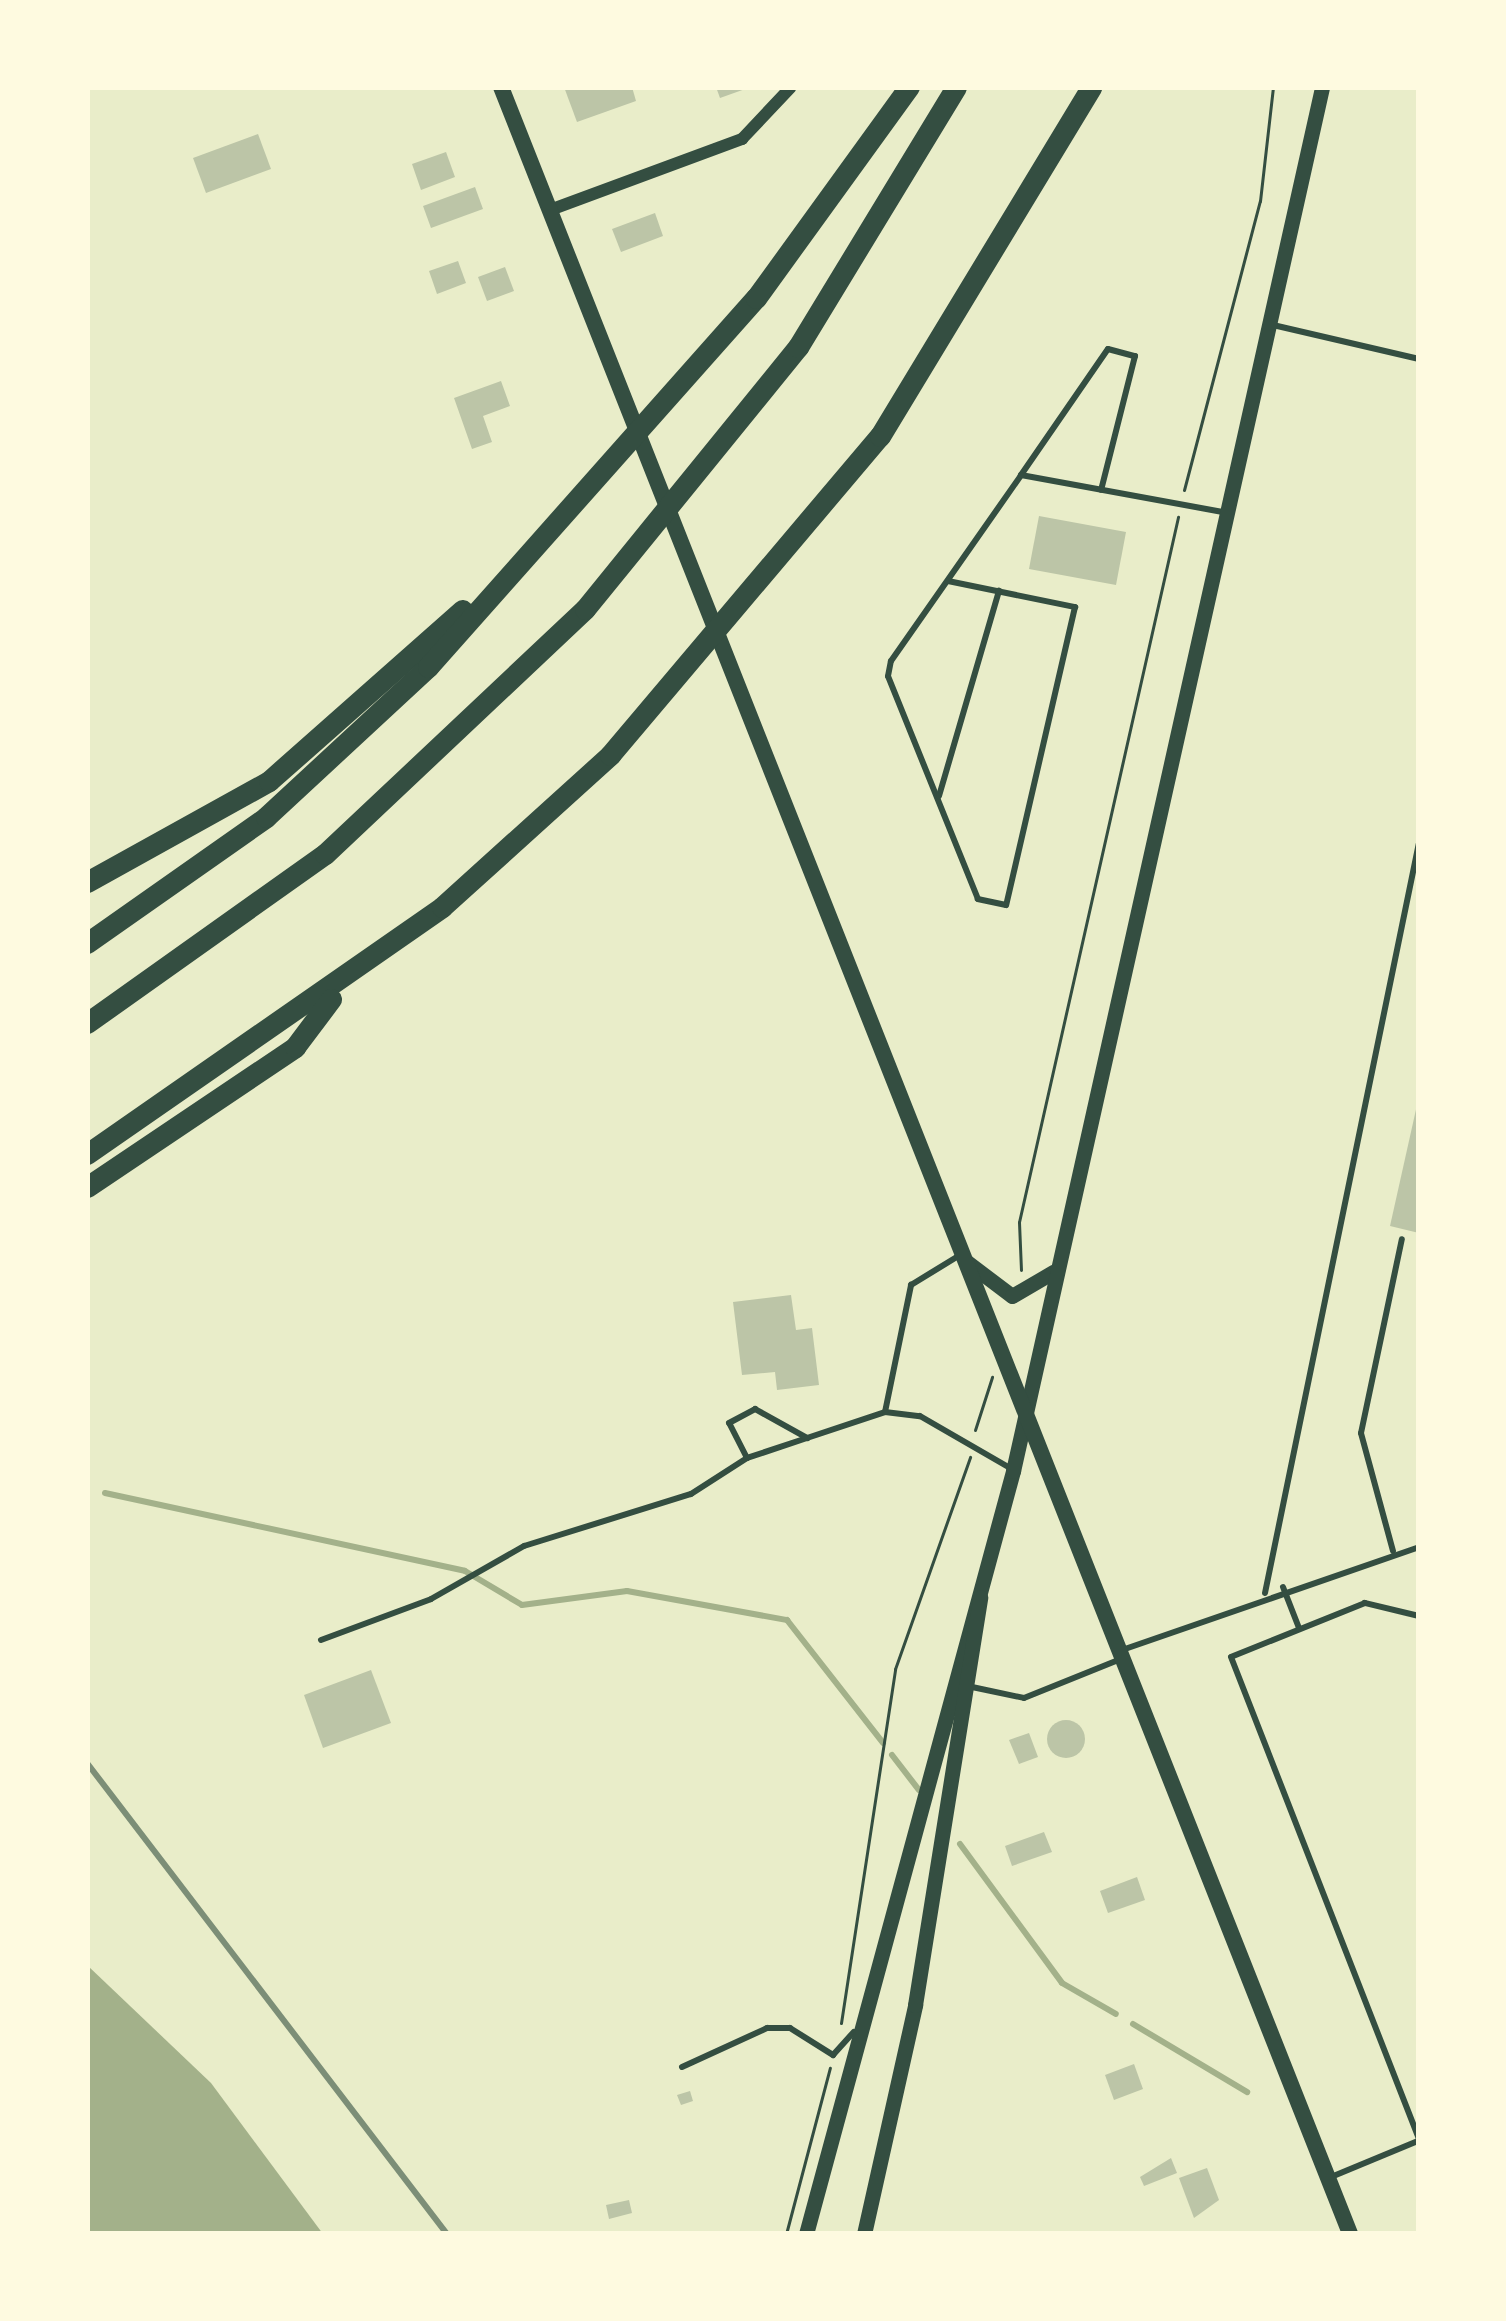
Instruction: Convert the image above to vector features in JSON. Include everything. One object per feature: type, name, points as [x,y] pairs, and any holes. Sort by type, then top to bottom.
[{"type":"highway","points":[[87,943],[266,817],[529,559],[757,298],[909,87]]},
{"type":"highway","points":[[87,1023],[325,854],[585,609],[798,347],[956,87]]},
{"type":"highway","points":[[87,1154],[346,978],[610,755],[807,532],[927,369],[1091,87]]},
{"type":"highway","points":[[87,882],[269,781],[529,559]]},
{"type":"highway","points":[[87,1187],[296,1047],[346,978]]},
{"type":"main road","points":[[501,87],[1349,2234]]},
{"type":"street","points":[[550,210],[742,139],[791,87]]},
{"type":"street","points":[[806,2234],[854,2032],[983,1558],[1013,1471],[1322,87]]},
{"type":"street","points":[[960,1255],[1012,1296],[1040,1287],[1058,1265]]},
{"type":"street","points":[[864,2234],[972,1687],[983,1558]]},
{"type":"lane","points":[[1269,325],[1419,359]]},
{"type":"lane","points":[[948,580],[1075,607],[1006,904],[978,899],[888,676],[948,580],[1108,350],[1135,356],[1101,490]]},
{"type":"lane","points":[[1021,475],[1226,513]]},
{"type":"lane","points":[[938,800],[999,591]]},
{"type":"lane","points":[[1265,1593],[1419,843]]},
{"type":"lane","points":[[1394,1551],[1361,1433],[1402,1239]]},
{"type":"lane","points":[[885,1412],[910,1285],[960,1255]]},
{"type":"lane","points":[[321,1640],[431,1599],[524,1546],[691,1494],[747,1458],[885,1412],[920,1416],[1013,1471]]},
{"type":"lane","points":[[747,1458],[730,1437],[736,1414],[773,1413],[807,1438]]},
{"type":"lane","points":[[972,1687],[1024,1698],[1283,1586],[1419,1547]]},
{"type":"lane","points":[[1283,1586],[1299,1628]]},
{"type":"lane","points":[[1327,2178],[1419,2140],[1231,1657],[1365,1603],[1419,1616]]},
{"type":"lane","points":[[682,2067],[767,2028],[790,2027],[833,2055],[854,2032]]},
{"type":"path","points":[[1022,1276],[1019,1222],[1181,504],[1260,201],[1273,87]]},
{"type":"path","points":[[974,1433],[988,1391]]},
{"type":"path","points":[[786,2234],[833,2055],[878,1829],[895,1669],[970,1458]]},
{"type":"shaded area","points":[[87,1965],[211,2083],[323,2234],[87,2234]]},
{"type":"building","points":[[564,87],[632,87],[636,101],[577,122]]},
{"type":"building","points":[[716,87],[748,87],[748,88],[720,98]]},
{"type":"building","points":[[258,134],[271,169],[206,193],[193,158]]},
{"type":"building","points":[[446,152],[455,177],[421,190],[412,164]]},
{"type":"building","points":[[475,187],[483,209],[431,228],[423,206]]},
{"type":"building","points":[[655,213],[663,236],[621,252],[612,229]]},
{"type":"building","points":[[458,261],[466,283],[437,294],[429,271]]},
{"type":"building","points":[[505,267],[514,291],[487,301],[478,277]]},
{"type":"building","points":[[501,381],[510,406],[483,416],[492,442],[472,449],[454,398]]},
{"type":"building","points":[[1039,516],[1126,532],[1116,585],[1029,569]]},
{"type":"building","points":[[1419,1105],[1419,1233],[1390,1226]]},
{"type":"building","points":[[791,1295],[796,1330],[812,1328],[819,1385],[777,1390],[775,1372],[742,1375],[733,1302]]},
{"type":"building","points":[[371,1670],[391,1723],[323,1748],[304,1695]]},
{"type":"building","points":[[1066,1720],[1080,1725],[1085,1739],[1080,1753],[1066,1758],[1052,1753],[1047,1739],[1052,1725]]},
{"type":"building","points":[[1029,1733],[1038,1757],[1019,1764],[1009,1740]]},
{"type":"building","points":[[1044,1832],[1052,1852],[1012,1866],[1005,1846]]},
{"type":"building","points":[[1137,1877],[1145,1900],[1108,1913],[1100,1891]]},
{"type":"building","points":[[1134,2064],[1143,2089],[1114,2100],[1105,2075]]},
{"type":"building","points":[[690,2091],[693,2101],[681,2105],[677,2095]]},
{"type":"building","points":[[1171,2158],[1177,2173],[1144,2186],[1140,2177]]},
{"type":"building","points":[[1207,2168],[1219,2200],[1194,2218],[1179,2178]]},
{"type":"building","points":[[629,2200],[632,2213],[609,2219],[606,2205]]},
{"type":"waterway","points":[[105,1493],[465,1571],[522,1605],[627,1591],[787,1620],[883,1743]]},
{"type":"waterway","points":[[892,1755],[919,1790]]},
{"type":"waterway","points":[[960,1844],[1062,1983],[1116,2014]]},
{"type":"waterway","points":[[1133,2024],[1247,2092]]},
{"type":"railway","points":[[87,1763],[447,2234]]}]
